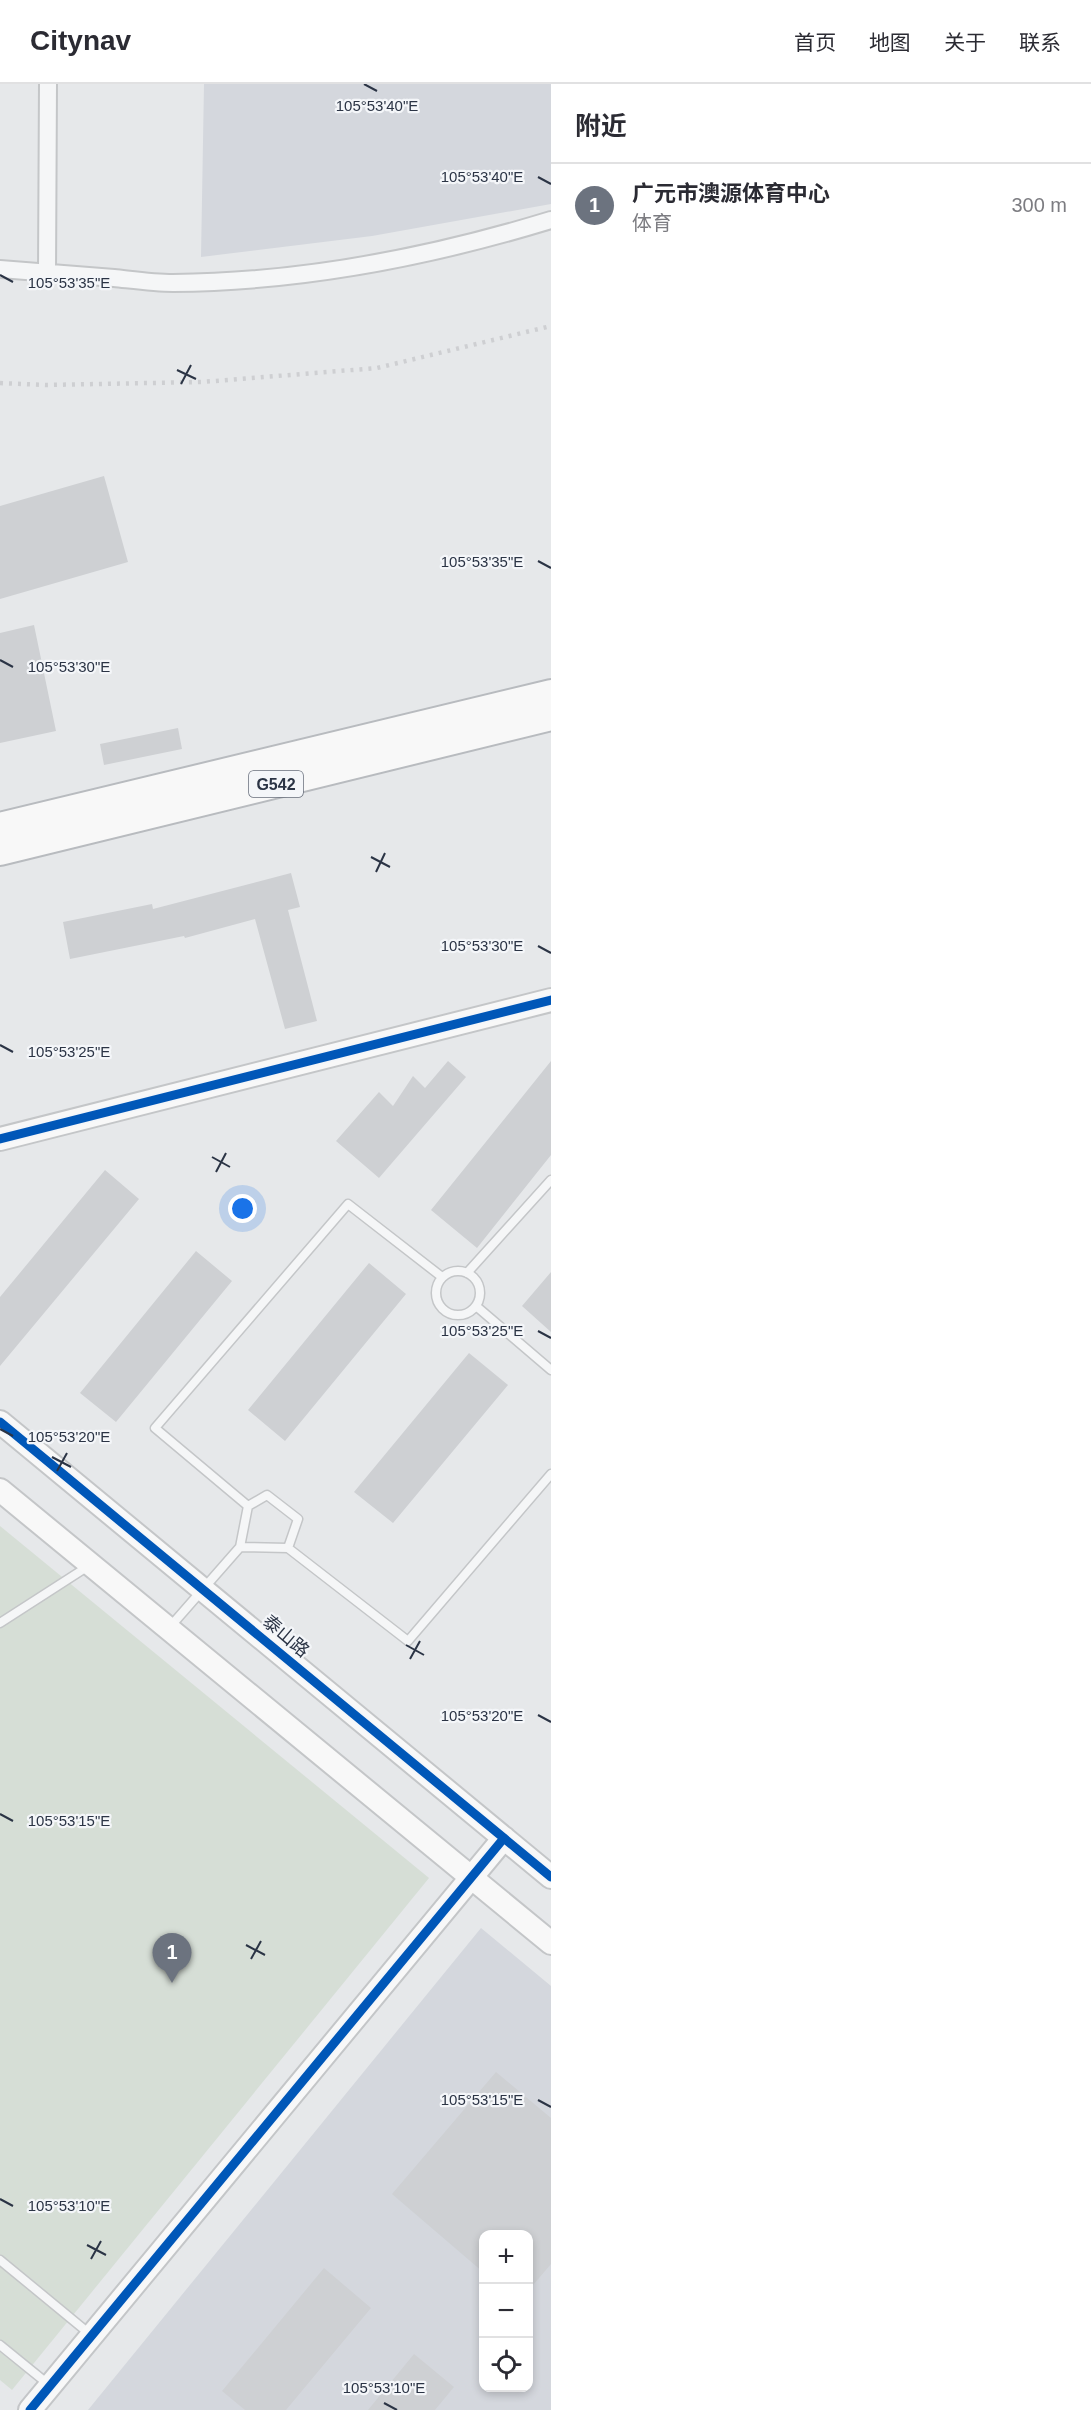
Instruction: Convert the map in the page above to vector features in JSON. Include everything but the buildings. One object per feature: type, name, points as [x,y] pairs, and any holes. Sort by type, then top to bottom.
[{"type":"highway","name":"G542","points":[[0,828],[551,693]]},
{"type":"highway","name":"G542","points":[[0,851],[551,716]]},
{"type":"street","points":[[47,273],[48,84]]},
{"type":"street","points":[[0,269],[172,283],[288,275],[406,257],[465,244],[551,220]]},
{"type":"street","points":[[0,1139],[551,1000]]},
{"type":"street","name":"泰山路","points":[[0,1422],[551,1877]]},
{"type":"street","points":[[0,1490],[551,1943]]},
{"type":"street","points":[[30,2410],[504,1838]]},
{"type":"lane","points":[[467,1273],[551,1180]]},
{"type":"lane","points":[[248,1506],[155,1428],[348,1204],[442,1277]]},
{"type":"lane","points":[[454,1271],[467,1273],[476,1281],[480,1294],[476,1306],[464,1315],[449,1314],[438,1305],[435,1290],[442,1277],[454,1271]]},
{"type":"lane","points":[[476,1306],[551,1370]]},
{"type":"lane","points":[[240,1547],[288,1548],[408,1641],[551,1474]]},
{"type":"lane","points":[[169,1629],[240,1547],[248,1506],[267,1495],[298,1519],[288,1548]]},
{"type":"lane","points":[[0,1623],[90,1564]]},
{"type":"lane","points":[[0,2260],[92,2335]]},
{"type":"lane","points":[[0,2345],[50,2386]]},
{"type":"shaded area","points":[[204,84],[551,84],[551,204],[372,236],[201,257]]},
{"type":"shaded area","points":[[0,1526],[429,1878],[12,2390],[0,2380]]},
{"type":"shaded area","points":[[481,1928],[551,1986],[551,2410],[88,2410]]},
{"type":"railway","points":[[0,383],[46,385],[202,382],[377,368],[551,326]]},
{"type":"cycle path","points":[[0,1139],[551,1000]]},
{"type":"cycle path","points":[[0,1422],[551,1877]]},
{"type":"cycle path","points":[[30,2410],[504,1838]]},
{"type":"place","name":"广元市澳源体育中心","points":[[172,1983]]}]
